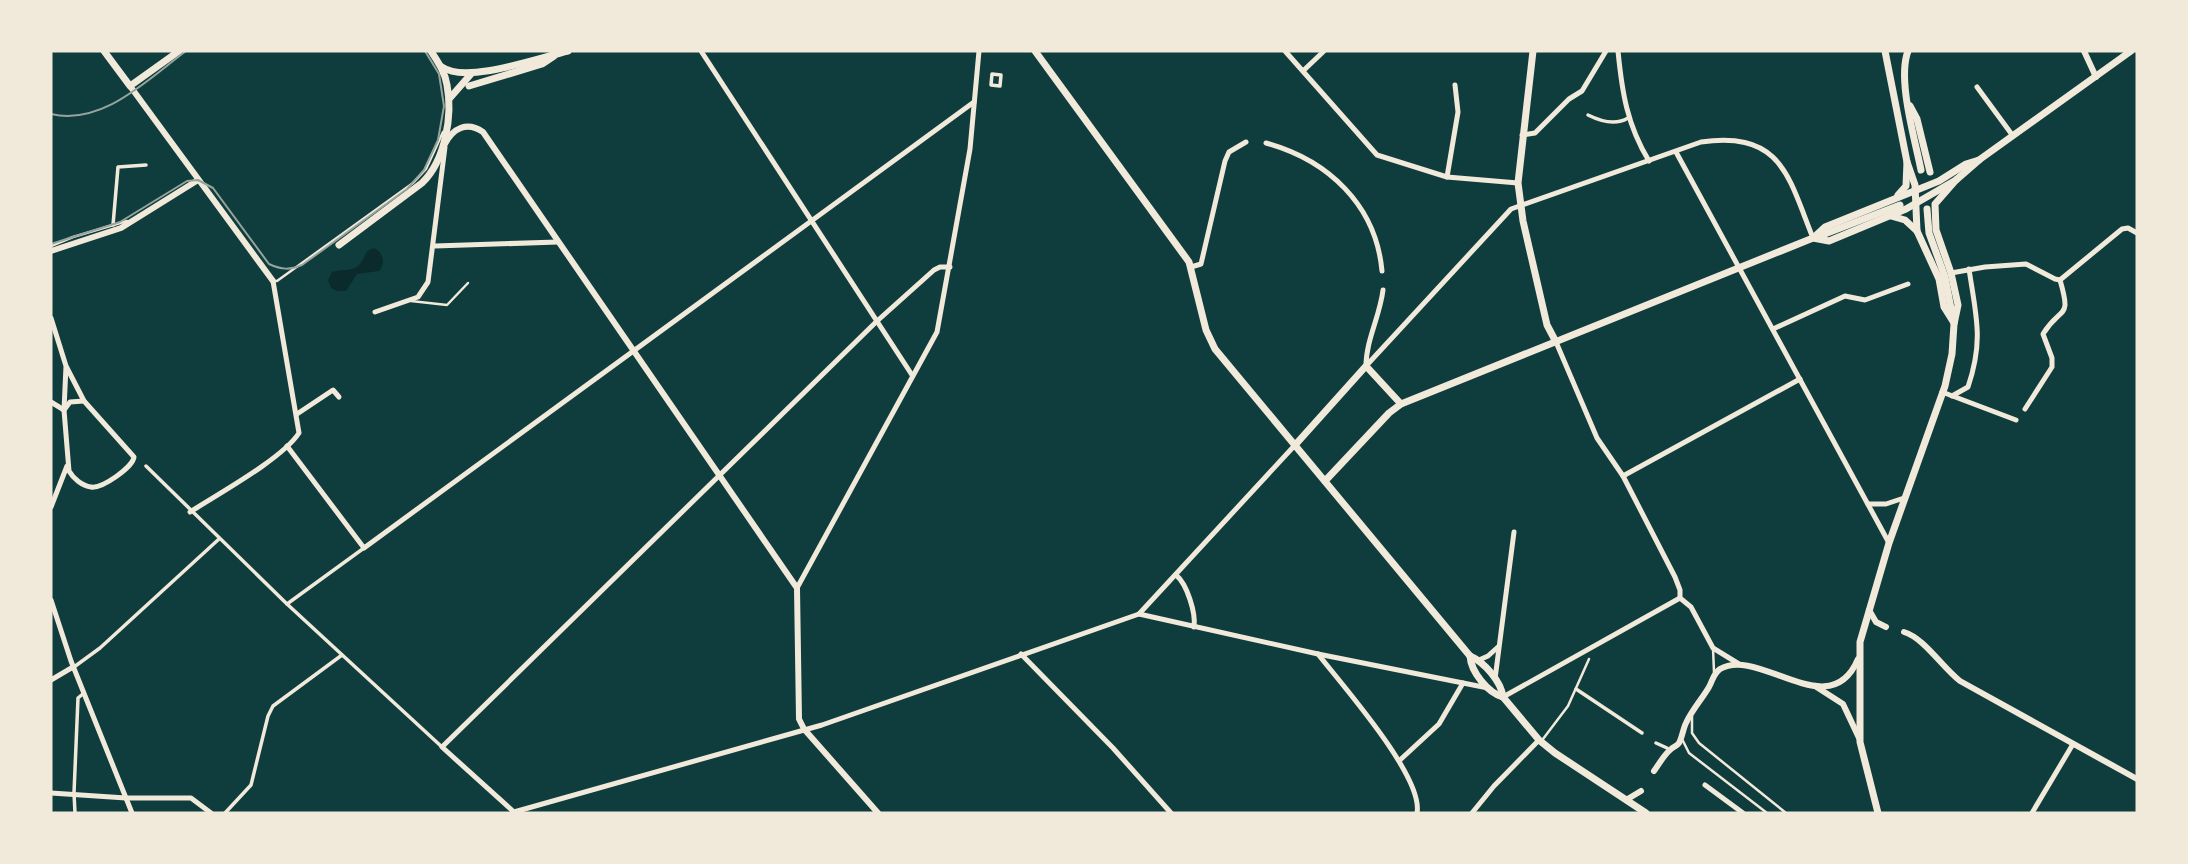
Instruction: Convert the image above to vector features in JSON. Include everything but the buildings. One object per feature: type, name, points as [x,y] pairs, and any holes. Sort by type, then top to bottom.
[{"type":"main road","points":[[104,51],[130,86],[178,51]]},
{"type":"main road","points":[[339,245],[422,183],[433,170],[445,144],[449,99],[441,67],[431,51]]},
{"type":"main road","points":[[441,67],[448,71],[471,74],[568,51]]},
{"type":"main road","points":[[1035,51],[1191,267],[1210,341],[1470,656],[1479,660],[1502,688],[1503,697],[1540,741],[1646,813]]},
{"type":"main road","points":[[1533,51],[1518,183],[1520,204],[1547,325],[1556,342]]},
{"type":"main road","points":[[1885,51],[1907,162],[1916,191],[1917,231]]},
{"type":"main road","points":[[1909,51],[1903,79],[1909,102],[1910,122],[1926,171]]},
{"type":"main road","points":[[1878,813],[1860,742],[1858,659],[1860,642],[1889,543],[1942,392],[1952,354],[1958,305],[1936,230],[1936,204],[1956,180],[1979,160],[2131,51]]},
{"type":"main road","points":[[469,86],[542,64],[558,53]]},
{"type":"main road","points":[[449,99],[471,74]]},
{"type":"main road","points":[[1325,481],[1389,413],[1401,404],[1741,269],[1813,238],[1825,227],[1897,201],[1939,181],[1966,164],[1979,160]]},
{"type":"main road","points":[[1897,201],[1906,186],[1907,162]]},
{"type":"main road","points":[[1813,238],[1829,241],[1890,216],[1956,180]]},
{"type":"main road","points":[[1927,209],[1929,233],[1945,276],[1954,324]]},
{"type":"main road","points":[[1890,216],[1905,220],[1917,231],[1939,279],[1944,307],[1954,324]]},
{"type":"main road","points":[[1296,444],[1366,366],[1401,404]]},
{"type":"main road","points":[[1470,656],[1471,666],[1489,689],[1494,695],[1503,697]]},
{"type":"street","points":[[701,51],[912,375]]},
{"type":"street","points":[[878,813],[804,729],[798,716],[797,588],[937,332],[970,149],[979,51]]},
{"type":"street","points":[[1285,51],[1377,155],[1447,177],[1518,183]]},
{"type":"street","points":[[1303,71],[1324,51]]},
{"type":"street","points":[[1522,135],[1535,133],[1569,99],[1582,90],[1606,51]]},
{"type":"street","points":[[1618,51],[1628,118],[1649,161]]},
{"type":"street","points":[[2084,51],[2095,77]]},
{"type":"street","points":[[1447,177],[1458,113],[1455,85]]},
{"type":"street","points":[[130,86],[275,281],[297,414],[299,433],[287,446],[234,485],[190,512]]},
{"type":"street","points":[[1977,87],[2013,136]]},
{"type":"street","points":[[287,604],[974,102]]},
{"type":"street","points":[[1588,115],[1606,122],[1624,121],[1628,118]]},
{"type":"street","points":[[375,312],[418,298],[428,282],[435,246],[445,144],[459,128],[475,127],[483,132],[797,588]]},
{"type":"street","points":[[1366,366],[1504,215],[1520,204],[1701,142],[1726,138],[1756,146],[1772,154],[1785,169],[1813,238]]},
{"type":"street","points":[[1191,267],[1201,264],[1225,160],[1229,152],[1247,142]]},
{"type":"street","points":[[1266,143],[1305,157],[1346,188],[1377,239],[1382,271]]},
{"type":"street","points":[[1676,152],[1889,543]]},
{"type":"street","points":[[113,225],[118,167],[146,165]]},
{"type":"street","points":[[51,248],[121,228],[198,180]]},
{"type":"street","points":[[2060,280],[2122,229],[2127,228],[2137,233]]},
{"type":"street","points":[[435,246],[558,242]]},
{"type":"street","points":[[1951,274],[2026,264],[2060,280]]},
{"type":"street","points":[[442,747],[876,322],[934,270],[950,267]]},
{"type":"street","points":[[1952,396],[1968,387],[1978,348],[1976,311],[1969,270]]},
{"type":"street","points":[[2025,409],[2052,367],[2052,358],[2043,334],[2049,325],[2062,315],[2067,300],[2060,280]]},
{"type":"street","points":[[1773,329],[1845,296],[1865,300],[1908,284]]},
{"type":"street","points":[[1366,366],[1366,354],[1381,306],[1382,290]]},
{"type":"street","points":[[51,318],[66,366],[84,401],[132,453],[134,462],[131,466],[94,488],[73,478],[68,463],[64,410],[66,366]]},
{"type":"street","points":[[1556,342],[1597,438],[1623,476],[1675,577],[1680,598]]},
{"type":"street","points":[[1623,476],[1800,379]]},
{"type":"street","points":[[297,414],[333,390],[339,397]]},
{"type":"street","points":[[1942,392],[2016,420]]},
{"type":"street","points":[[64,410],[71,402],[84,401]]},
{"type":"street","points":[[51,402],[64,410]]},
{"type":"street","points":[[146,466],[287,604],[515,813],[804,729],[1139,614],[1296,444]]},
{"type":"street","points":[[287,446],[364,548]]},
{"type":"street","points":[[51,507],[68,463]]},
{"type":"street","points":[[1868,504],[1886,504],[1904,498]]},
{"type":"street","points":[[1495,680],[1514,532]]},
{"type":"street","points":[[51,680],[100,649],[219,539]]},
{"type":"street","points":[[1176,575],[1182,580],[1195,619],[1194,627]]},
{"type":"street","points":[[1680,598],[1691,607],[1713,648],[1742,666]]},
{"type":"street","points":[[1503,697],[1680,598]]},
{"type":"street","points":[[51,600],[73,667],[132,813]]},
{"type":"street","points":[[1869,609],[1876,622],[1886,627]]},
{"type":"street","points":[[1139,614],[1489,689]]},
{"type":"street","points":[[1904,632],[1916,637],[1960,681],[2137,779]]},
{"type":"street","points":[[1479,660],[1498,647]]},
{"type":"street","points":[[1021,654],[1113,748],[1171,813]]},
{"type":"street","points":[[1318,654],[1399,760],[1417,796],[1417,813]]},
{"type":"street","points":[[225,813],[250,785],[273,706],[342,655]]},
{"type":"street","points":[[1654,771],[1670,750],[1678,745],[1714,674],[1728,666],[1742,666],[1813,685],[1832,686],[1844,681],[1852,673],[1858,659]]},
{"type":"street","points":[[1399,760],[1438,724],[1463,683]]},
{"type":"street","points":[[1813,685],[1843,704],[1860,742]]},
{"type":"street","points":[[1576,689],[1642,733]]},
{"type":"street","points":[[75,813],[78,698],[84,693]]},
{"type":"street","points":[[1472,813],[1494,786],[1540,741]]},
{"type":"street","points":[[1657,743],[1667,748]]},
{"type":"street","points":[[2032,813],[2073,744]]},
{"type":"street","points":[[1705,785],[1743,813]]},
{"type":"street","points":[[1626,800],[1641,791]]},
{"type":"street","points":[[51,793],[126,798],[191,798],[211,813]]},
{"type":"lane","points":[[275,281],[413,183],[426,169],[446,128]]},
{"type":"lane","points":[[51,248],[136,219]]},
{"type":"lane","points":[[411,301],[447,305],[468,283]]},
{"type":"lane","points":[[1713,648],[1714,674]]},
{"type":"lane","points":[[1540,741],[1568,706],[1589,659]]},
{"type":"lane","points":[[1692,713],[1695,738],[1786,813]]},
{"type":"lane","points":[[1681,736],[1689,753],[1767,813]]},
{"type":"water","points":[[374,248],[380,252],[382,258],[379,271],[357,274],[346,291],[331,288],[328,280],[332,272],[356,267],[368,251]]},
{"type":"tram line","points":[[51,114],[70,116],[107,107],[124,98],[186,51]]},
{"type":"tram line","points":[[51,244],[120,222],[187,181],[198,180],[213,188],[269,264],[286,269],[302,265],[407,189],[424,170],[438,140],[444,106],[439,74],[425,51]]}]
